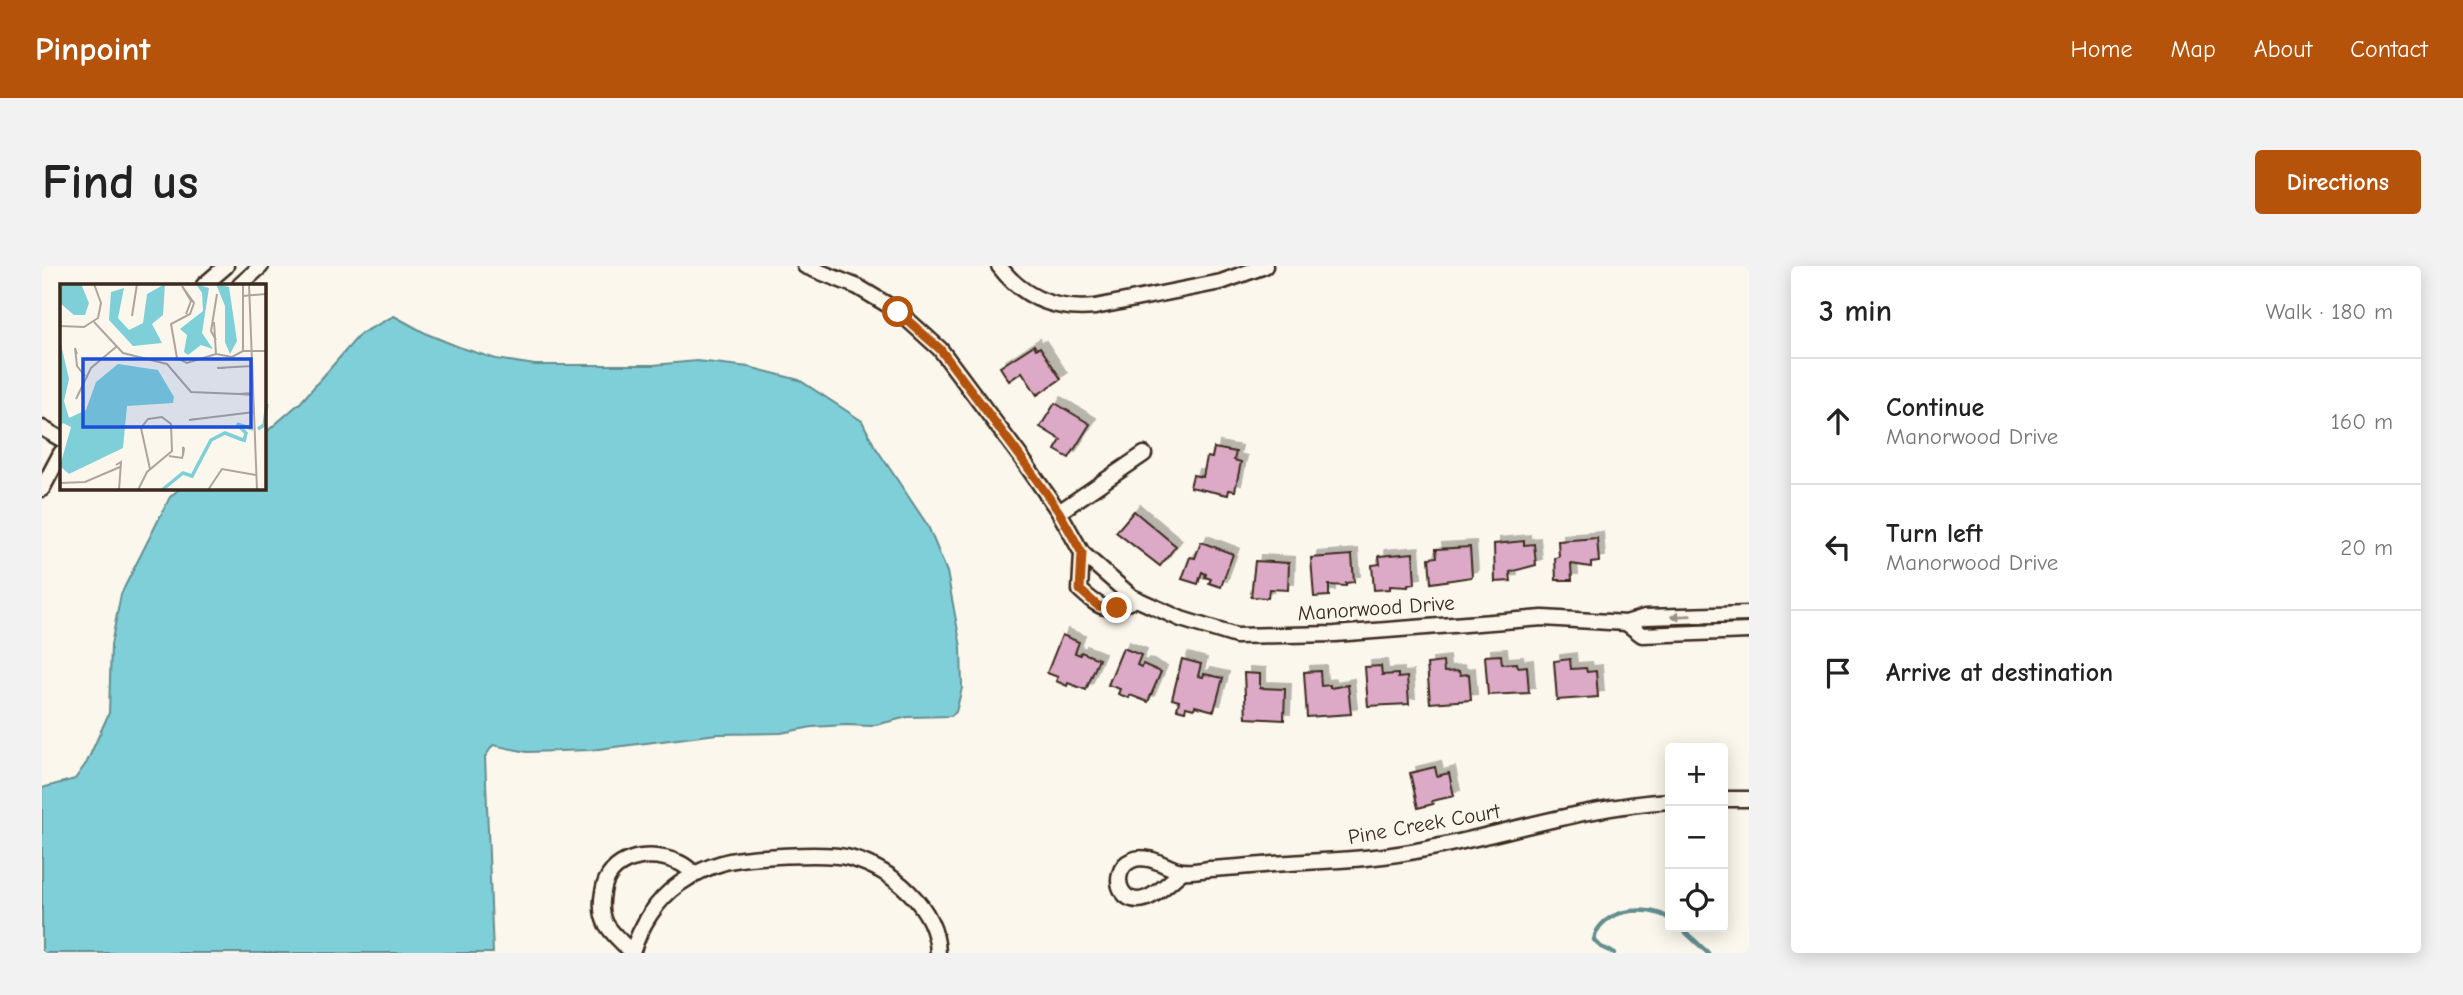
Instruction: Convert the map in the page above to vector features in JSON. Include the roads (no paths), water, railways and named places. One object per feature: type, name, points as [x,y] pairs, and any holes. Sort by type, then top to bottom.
[{"type":"street","points":[[205,284],[226,266]]},
{"type":"street","points":[[241,284],[261,266]]},
{"type":"street","name":"Manorwood Drive","points":[[805,266],[858,287],[898,312],[940,349],[1059,512],[1082,553],[1136,599],[1181,620],[1236,636],[1335,634],[1542,618],[1626,623],[1645,617],[1749,614]]},
{"type":"street","points":[[999,266],[1019,288],[1032,297],[1076,309],[1221,282],[1265,266]]},
{"type":"street","points":[[42,428],[60,438]]},
{"type":"street","points":[[1059,512],[1144,454]]},
{"type":"street","points":[[42,489],[60,455]]},
{"type":"street","points":[[1082,553],[1080,590],[1098,606],[1117,608],[1136,599]]},
{"type":"street","name":"Manorwood Drive","points":[[1626,623],[1642,635],[1749,631]]},
{"type":"street","points":[[1728,799],[1749,799]]},
{"type":"street","name":"Pine Creek Court","points":[[1182,872],[1385,857],[1626,805],[1665,801]]},
{"type":"street","points":[[695,874],[679,862],[651,857],[640,856],[617,865],[604,882],[601,904],[605,922],[616,938],[632,953],[639,933],[656,907],[677,885],[695,874],[724,862],[799,855],[847,857],[878,867],[915,899],[933,924],[938,953]]},
{"type":"water","points":[[394,316],[427,334],[496,359],[535,365],[653,365],[697,361],[749,367],[799,380],[862,421],[874,445],[928,526],[947,572],[961,647],[962,688],[956,712],[951,716],[908,717],[871,726],[812,727],[781,733],[717,734],[591,750],[527,752],[493,745],[485,757],[493,953],[42,953],[42,788],[75,779],[87,762],[109,713],[111,645],[121,594],[170,497],[178,490],[266,490],[266,432],[301,402],[360,334]]},
{"type":"waterway","points":[[1614,953],[1594,940],[1605,921],[1638,910],[1665,916]]},
{"type":"waterway","points":[[1685,932],[1708,953]]}]
